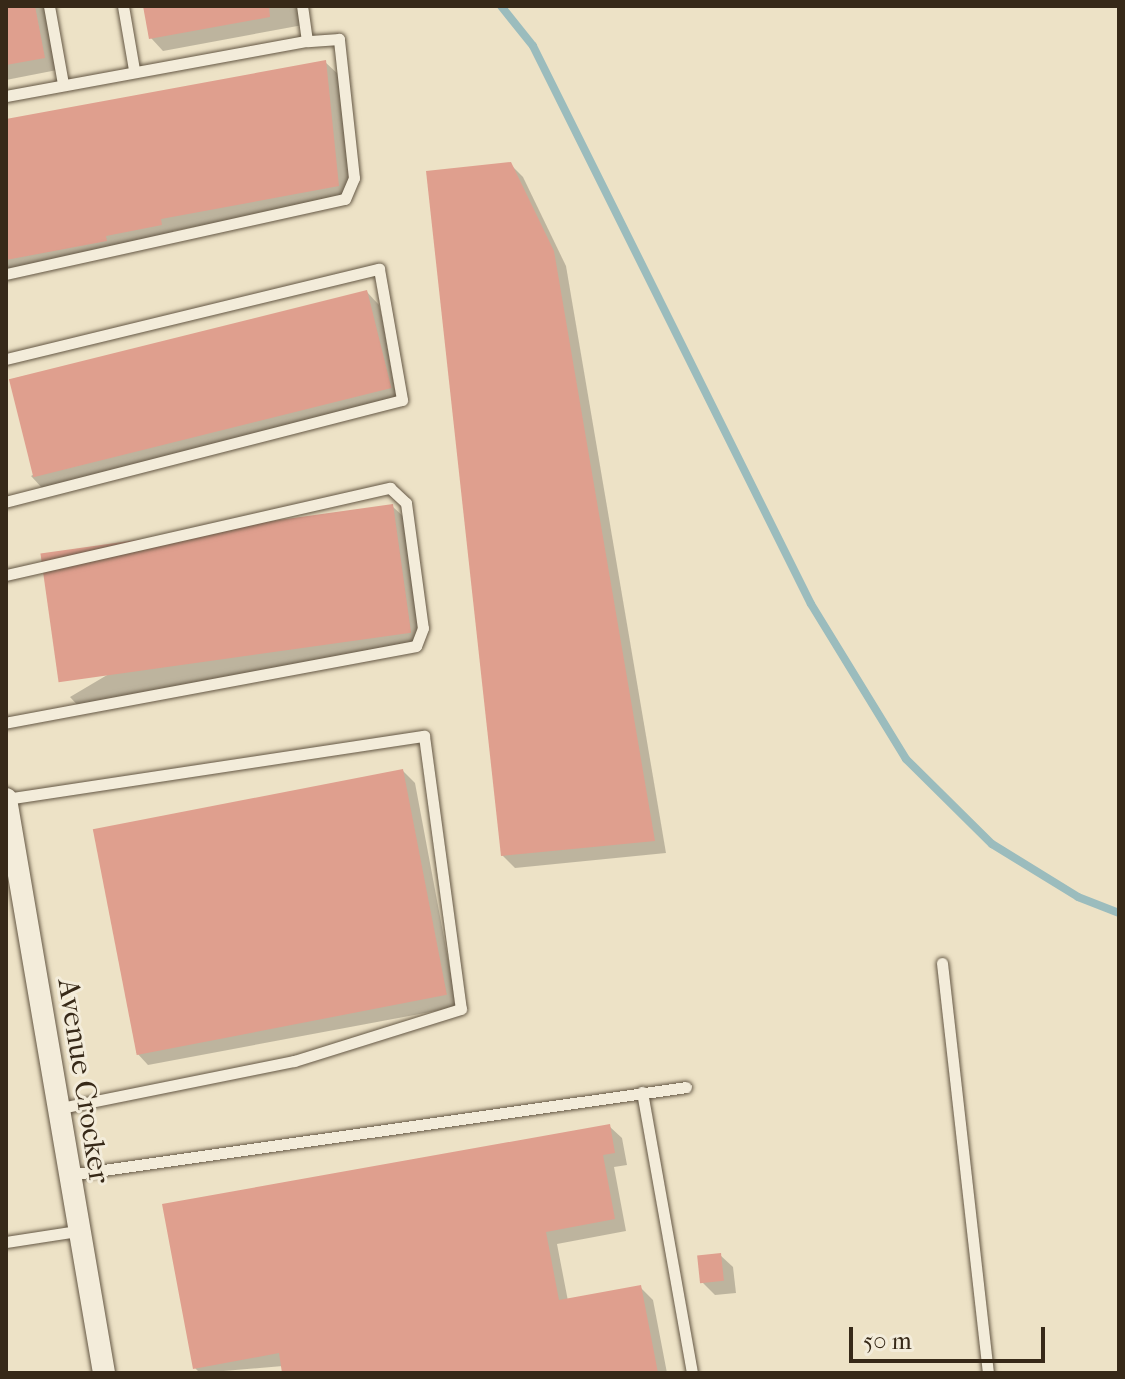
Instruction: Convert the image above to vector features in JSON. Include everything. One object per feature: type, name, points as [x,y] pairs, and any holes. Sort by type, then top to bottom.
[{"type":"street","name":"Avenue Crocker","points":[[6,799],[77,1231],[104,1373]]},
{"type":"lane","points":[[49,6],[63,84]]},
{"type":"lane","points":[[123,6],[134,70]]},
{"type":"lane","points":[[302,6],[307,41]]},
{"type":"lane","points":[[6,96],[134,70],[307,41],[339,39],[354,178],[353,190],[345,199],[6,274]]},
{"type":"lane","points":[[6,359],[379,269],[402,400],[6,502]]},
{"type":"lane","points":[[6,575],[390,488],[406,503],[423,628],[416,646],[6,723]]},
{"type":"lane","points":[[6,799],[424,736],[461,1009],[294,1061],[57,1109]]},
{"type":"lane","points":[[942,963],[988,1373]]},
{"type":"lane","points":[[68,1175],[686,1087]]},
{"type":"lane","points":[[642,1092],[692,1373]]},
{"type":"lane","points":[[6,1242],[77,1231]]},
{"type":"building","points":[[6,6],[35,6],[45,58],[6,65]]},
{"type":"building","points":[[143,6],[269,6],[270,17],[149,39]]},
{"type":"building","points":[[326,60],[339,186],[161,219],[162,225],[106,236],[107,241],[6,260],[6,119]]},
{"type":"building","points":[[511,162],[554,251],[655,841],[501,856],[426,171]]},
{"type":"building","points":[[367,290],[391,388],[33,477],[9,379]]},
{"type":"building","points":[[393,504],[411,633],[59,682],[40,554]]},
{"type":"building","points":[[403,769],[447,995],[137,1055],[93,829]]},
{"type":"building","points":[[610,1124],[615,1153],[603,1155],[615,1219],[546,1232],[559,1300],[641,1285],[658,1373],[282,1373],[279,1353],[193,1369],[162,1204]]},
{"type":"building","points":[[721,1253],[724,1281],[700,1283],[697,1256]]},
{"type":"waterway","points":[[501,6],[533,46],[811,604],[906,759],[992,844],[1078,897],[1119,913]]}]
